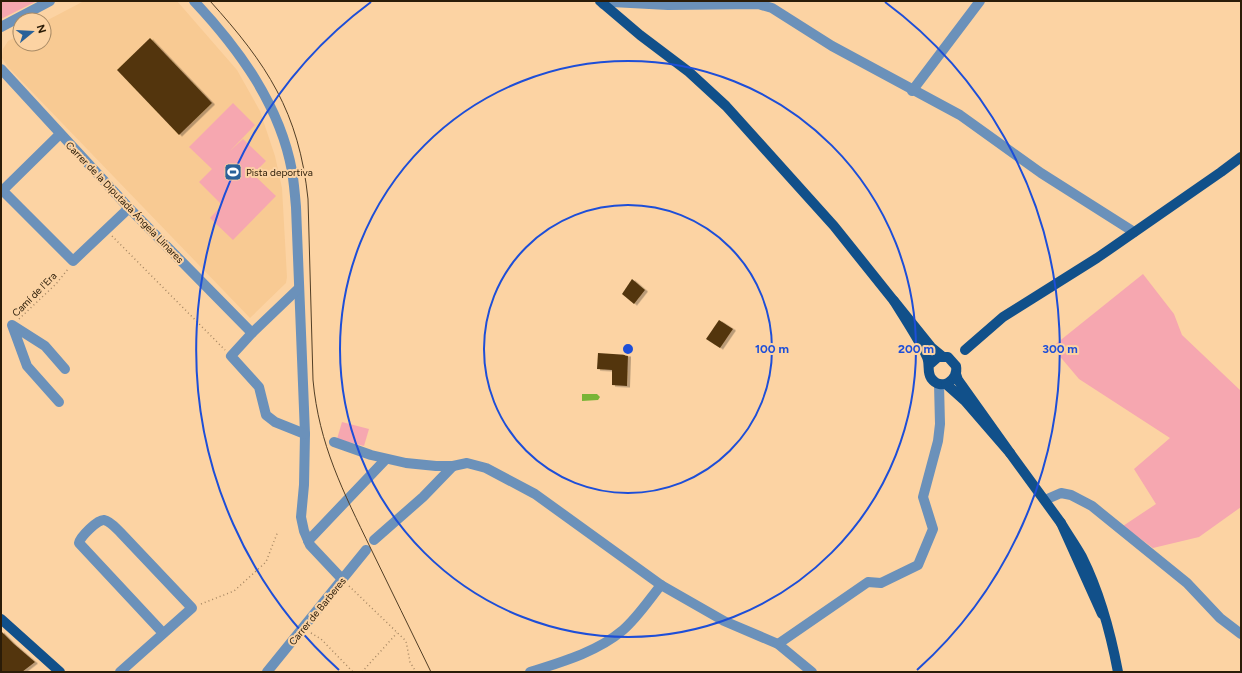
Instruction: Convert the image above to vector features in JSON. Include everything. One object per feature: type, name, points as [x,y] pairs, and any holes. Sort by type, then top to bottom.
[{"type":"main road","points":[[602,3],[640,35],[689,72],[726,106],[834,226],[931,347],[945,357],[956,370],[958,380],[1045,500],[1081,556],[1091,577],[1118,672]]},
{"type":"main road","points":[[929,365],[934,359],[965,350],[1003,317],[1134,232],[1241,157]]},
{"type":"main road","points":[[894,301],[921,346],[929,365],[930,377],[943,384],[965,401],[1010,452]]},
{"type":"main road","points":[[943,384],[951,382],[965,350]]},
{"type":"main road","points":[[1,619],[60,672]]},
{"type":"street","points":[[1,28],[50,1]]},
{"type":"street","points":[[194,1],[248,66],[264,92],[282,136],[292,170],[296,207],[298,289],[305,434],[304,485],[301,517],[308,541],[321,558],[342,579]]},
{"type":"street","points":[[912,90],[980,1]]},
{"type":"street","points":[[602,3],[765,5],[832,46],[960,115],[1042,173],[1134,232]]},
{"type":"street","name":"Carrer de la Diputada Ángela Llinares","points":[[1,69],[129,208],[252,333]]},
{"type":"street","points":[[60,134],[2,190],[73,261],[129,208]]},
{"type":"street","points":[[298,289],[252,333],[231,356],[259,387],[266,414],[275,422],[305,434]]},
{"type":"street","points":[[12,325],[46,346],[66,369]]},
{"type":"street","points":[[12,325],[27,366],[59,402]]},
{"type":"street","points":[[778,644],[868,582],[881,583],[918,565],[933,529],[923,497],[938,441],[943,384]]},
{"type":"street","points":[[334,442],[371,455],[425,466],[453,466],[467,463],[486,468],[535,494],[661,585],[724,621],[778,644],[808,671]]},
{"type":"street","points":[[308,541],[386,458]]},
{"type":"street","points":[[374,540],[423,497],[453,466]]},
{"type":"street","points":[[1045,500],[1061,493],[1070,495],[1092,506],[1187,583],[1220,618],[1241,634]]},
{"type":"street","points":[[120,672],[192,608],[109,522],[104,520],[99,521],[83,535],[79,543],[163,633]]},
{"type":"street","name":"Carrer de Barberes","points":[[267,672],[366,550]]},
{"type":"street","points":[[530,672],[568,660],[610,639],[624,629],[661,585]]},
{"type":"path","points":[[107,230],[231,356]]},
{"type":"path","name":"Camí de l'Era","points":[[12,325],[56,284],[73,261]]},
{"type":"path","points":[[192,608],[234,591],[266,562],[278,531]]},
{"type":"path","points":[[342,579],[406,641],[410,662],[416,672]]},
{"type":"path","points":[[303,628],[321,639],[353,672]]},
{"type":"path","points":[[362,672],[397,632]]},
{"type":"shaded area","points":[[1,1],[37,1],[15,12],[12,12],[12,14],[1,19]]},
{"type":"shaded area","points":[[84,1],[177,1],[237,70],[260,111],[275,156],[282,188],[287,277],[286,283],[250,318],[8,67],[2,58],[3,49],[8,41],[12,39],[12,52],[52,52],[52,18]]},
{"type":"shaded area","points":[[233,103],[255,125],[230,151],[243,139],[266,161],[253,174],[276,196],[233,240],[210,218],[222,205],[199,182],[212,169],[189,147]]},
{"type":"shaded area","points":[[1143,274],[1174,314],[1182,335],[1241,391],[1241,507],[1199,537],[1153,548],[1123,526],[1156,504],[1134,469],[1170,438],[1079,379],[1052,347]]},
{"type":"shaded area","points":[[582,394],[597,394],[600,397],[598,400],[582,401]]},
{"type":"shaded area","points":[[342,422],[369,429],[364,446],[337,439]]},
{"type":"building","points":[[150,38],[212,103],[179,135],[117,70]]},
{"type":"building","points":[[632,279],[645,290],[634,304],[622,294]]},
{"type":"building","points":[[719,320],[733,329],[720,348],[706,339]]},
{"type":"building","points":[[598,353],[628,355],[627,386],[612,385],[612,370],[597,369]]},
{"type":"building","points":[[1,631],[35,662],[22,672],[1,672]]},
{"type":"tram line","points":[[210,1],[248,46],[264,68],[277,91],[297,140],[304,168],[308,199],[313,380],[321,426],[342,487],[431,672]]},
{"type":"place","name":"Pista deportiva","points":[[233,172]]}]
